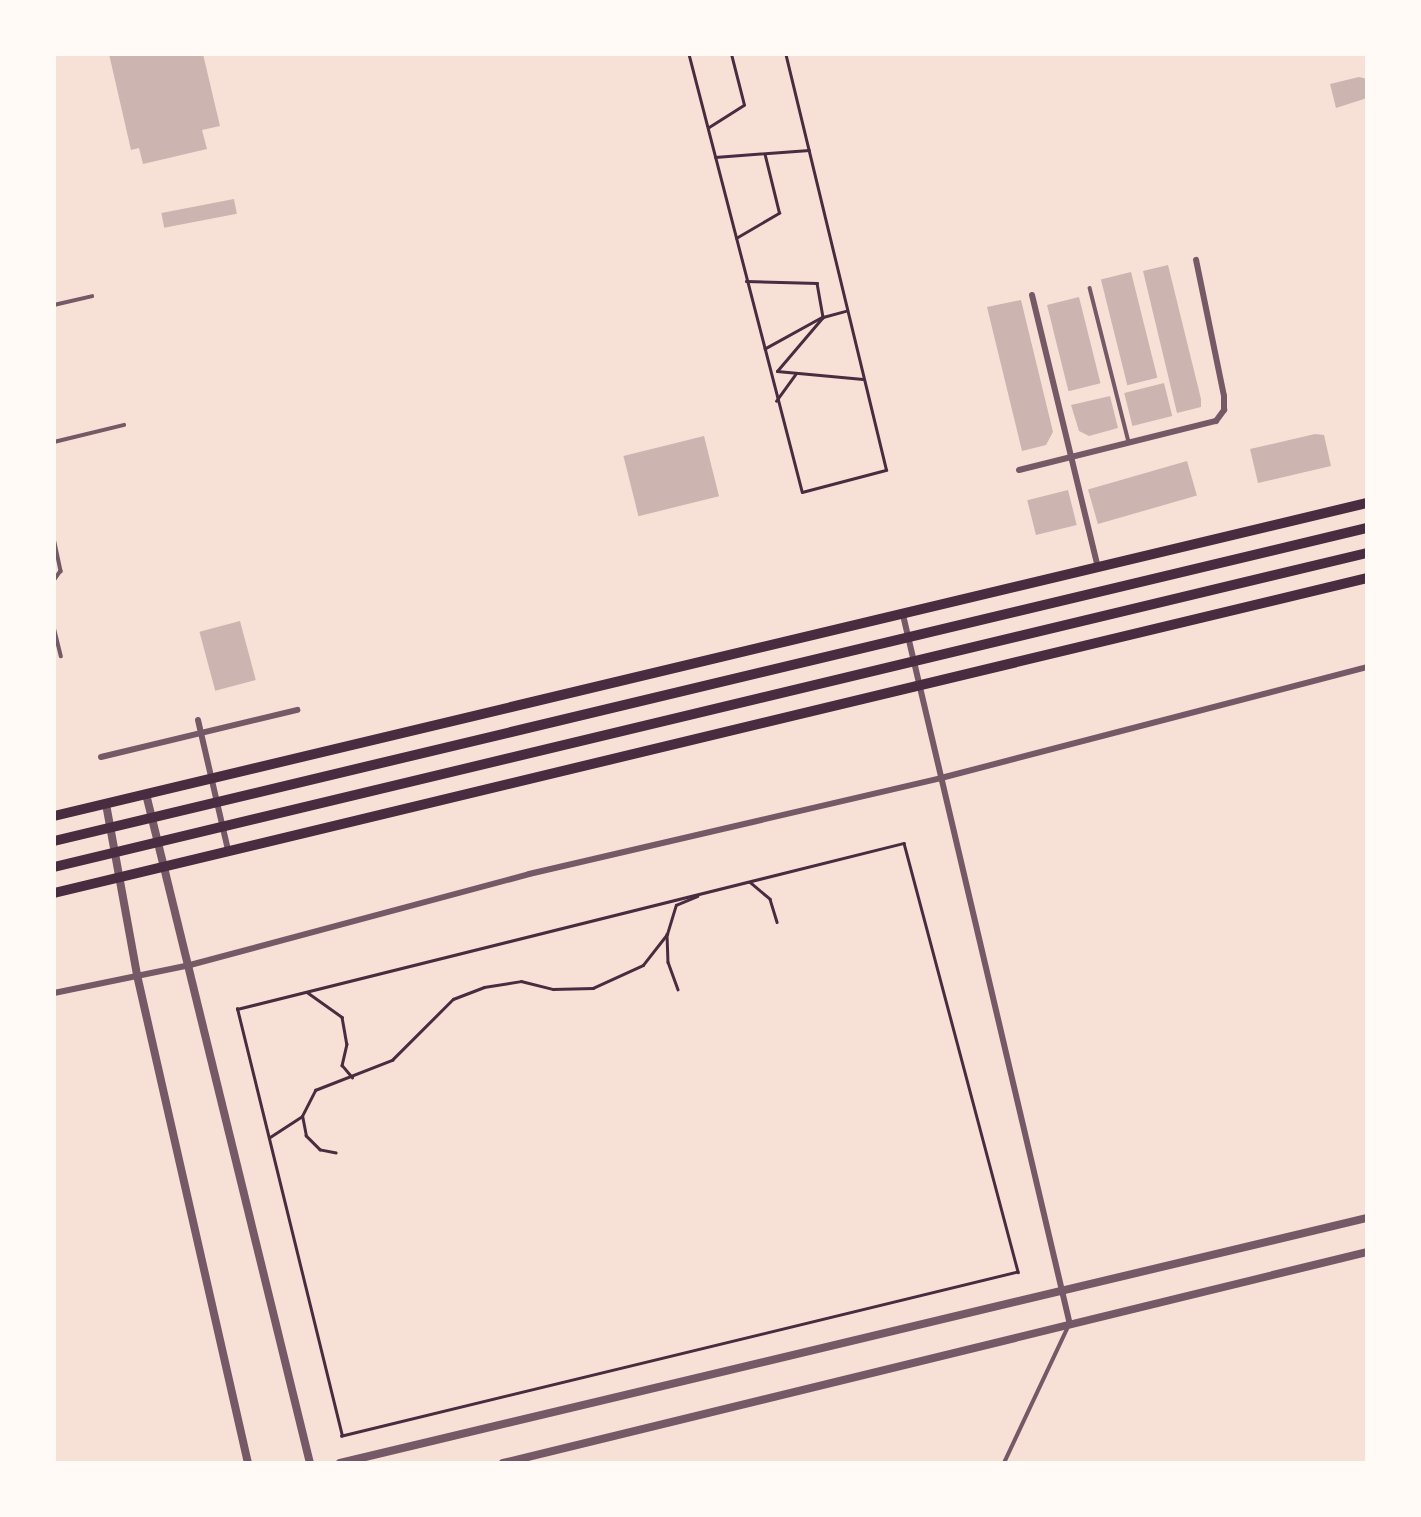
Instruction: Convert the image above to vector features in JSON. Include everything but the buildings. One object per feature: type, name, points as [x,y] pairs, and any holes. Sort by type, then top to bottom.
[{"type":"main road","points":[[54,816],[1367,503]]},
{"type":"main road","points":[[54,841],[1367,528]]},
{"type":"main road","points":[[54,867],[1367,553]]},
{"type":"main road","points":[[54,893],[1367,578]]},
{"type":"street","points":[[1019,470],[1210,425],[1224,410],[1196,260]]},
{"type":"street","points":[[1032,295],[1098,568]]},
{"type":"street","points":[[903,615],[1070,1325]]},
{"type":"street","points":[[54,993],[190,965],[529,874],[941,778],[1367,667]]},
{"type":"street","points":[[102,757],[297,710]]},
{"type":"street","points":[[198,720],[228,850]]},
{"type":"street","points":[[146,794],[310,1463]]},
{"type":"street","points":[[106,804],[122,876],[137,975],[248,1463]]},
{"type":"street","points":[[340,1463],[1064,1293],[1367,1218]]},
{"type":"street","points":[[503,1463],[1367,1252]]},
{"type":"lane","points":[[1090,288],[1129,444]]},
{"type":"lane","points":[[54,305],[92,296]]},
{"type":"lane","points":[[54,442],[124,425]]},
{"type":"lane","points":[[54,538],[61,571],[54,581]]},
{"type":"lane","points":[[54,627],[61,656]]},
{"type":"lane","points":[[1004,1463],[1070,1325]]},
{"type":"path","points":[[690,54],[800,491],[884,473],[785,54]]},
{"type":"path","points":[[708,128],[744,105],[731,54]]},
{"type":"path","points":[[715,157],[765,156],[809,150]]},
{"type":"path","points":[[736,238],[779,212],[765,156]]},
{"type":"path","points":[[746,281],[817,283],[823,317]]},
{"type":"path","points":[[763,349],[823,317],[846,311]]},
{"type":"path","points":[[823,317],[777,371],[863,379]]},
{"type":"path","points":[[776,401],[796,373]]},
{"type":"path","points":[[904,843],[1018,1272],[342,1436],[237,1009],[708,892],[904,843]]},
{"type":"path","points":[[749,881],[770,899],[777,922]]},
{"type":"path","points":[[678,989],[668,962],[667,934],[676,905],[708,892]]},
{"type":"path","points":[[269,1138],[302,1116],[315,1090],[392,1060],[453,999],[484,987],[522,981],[553,989],[593,988],[643,965],[667,934]]},
{"type":"path","points":[[307,992],[342,1017],[347,1044],[342,1065],[352,1077]]},
{"type":"path","points":[[302,1116],[306,1136],[320,1150],[336,1153]]}]
